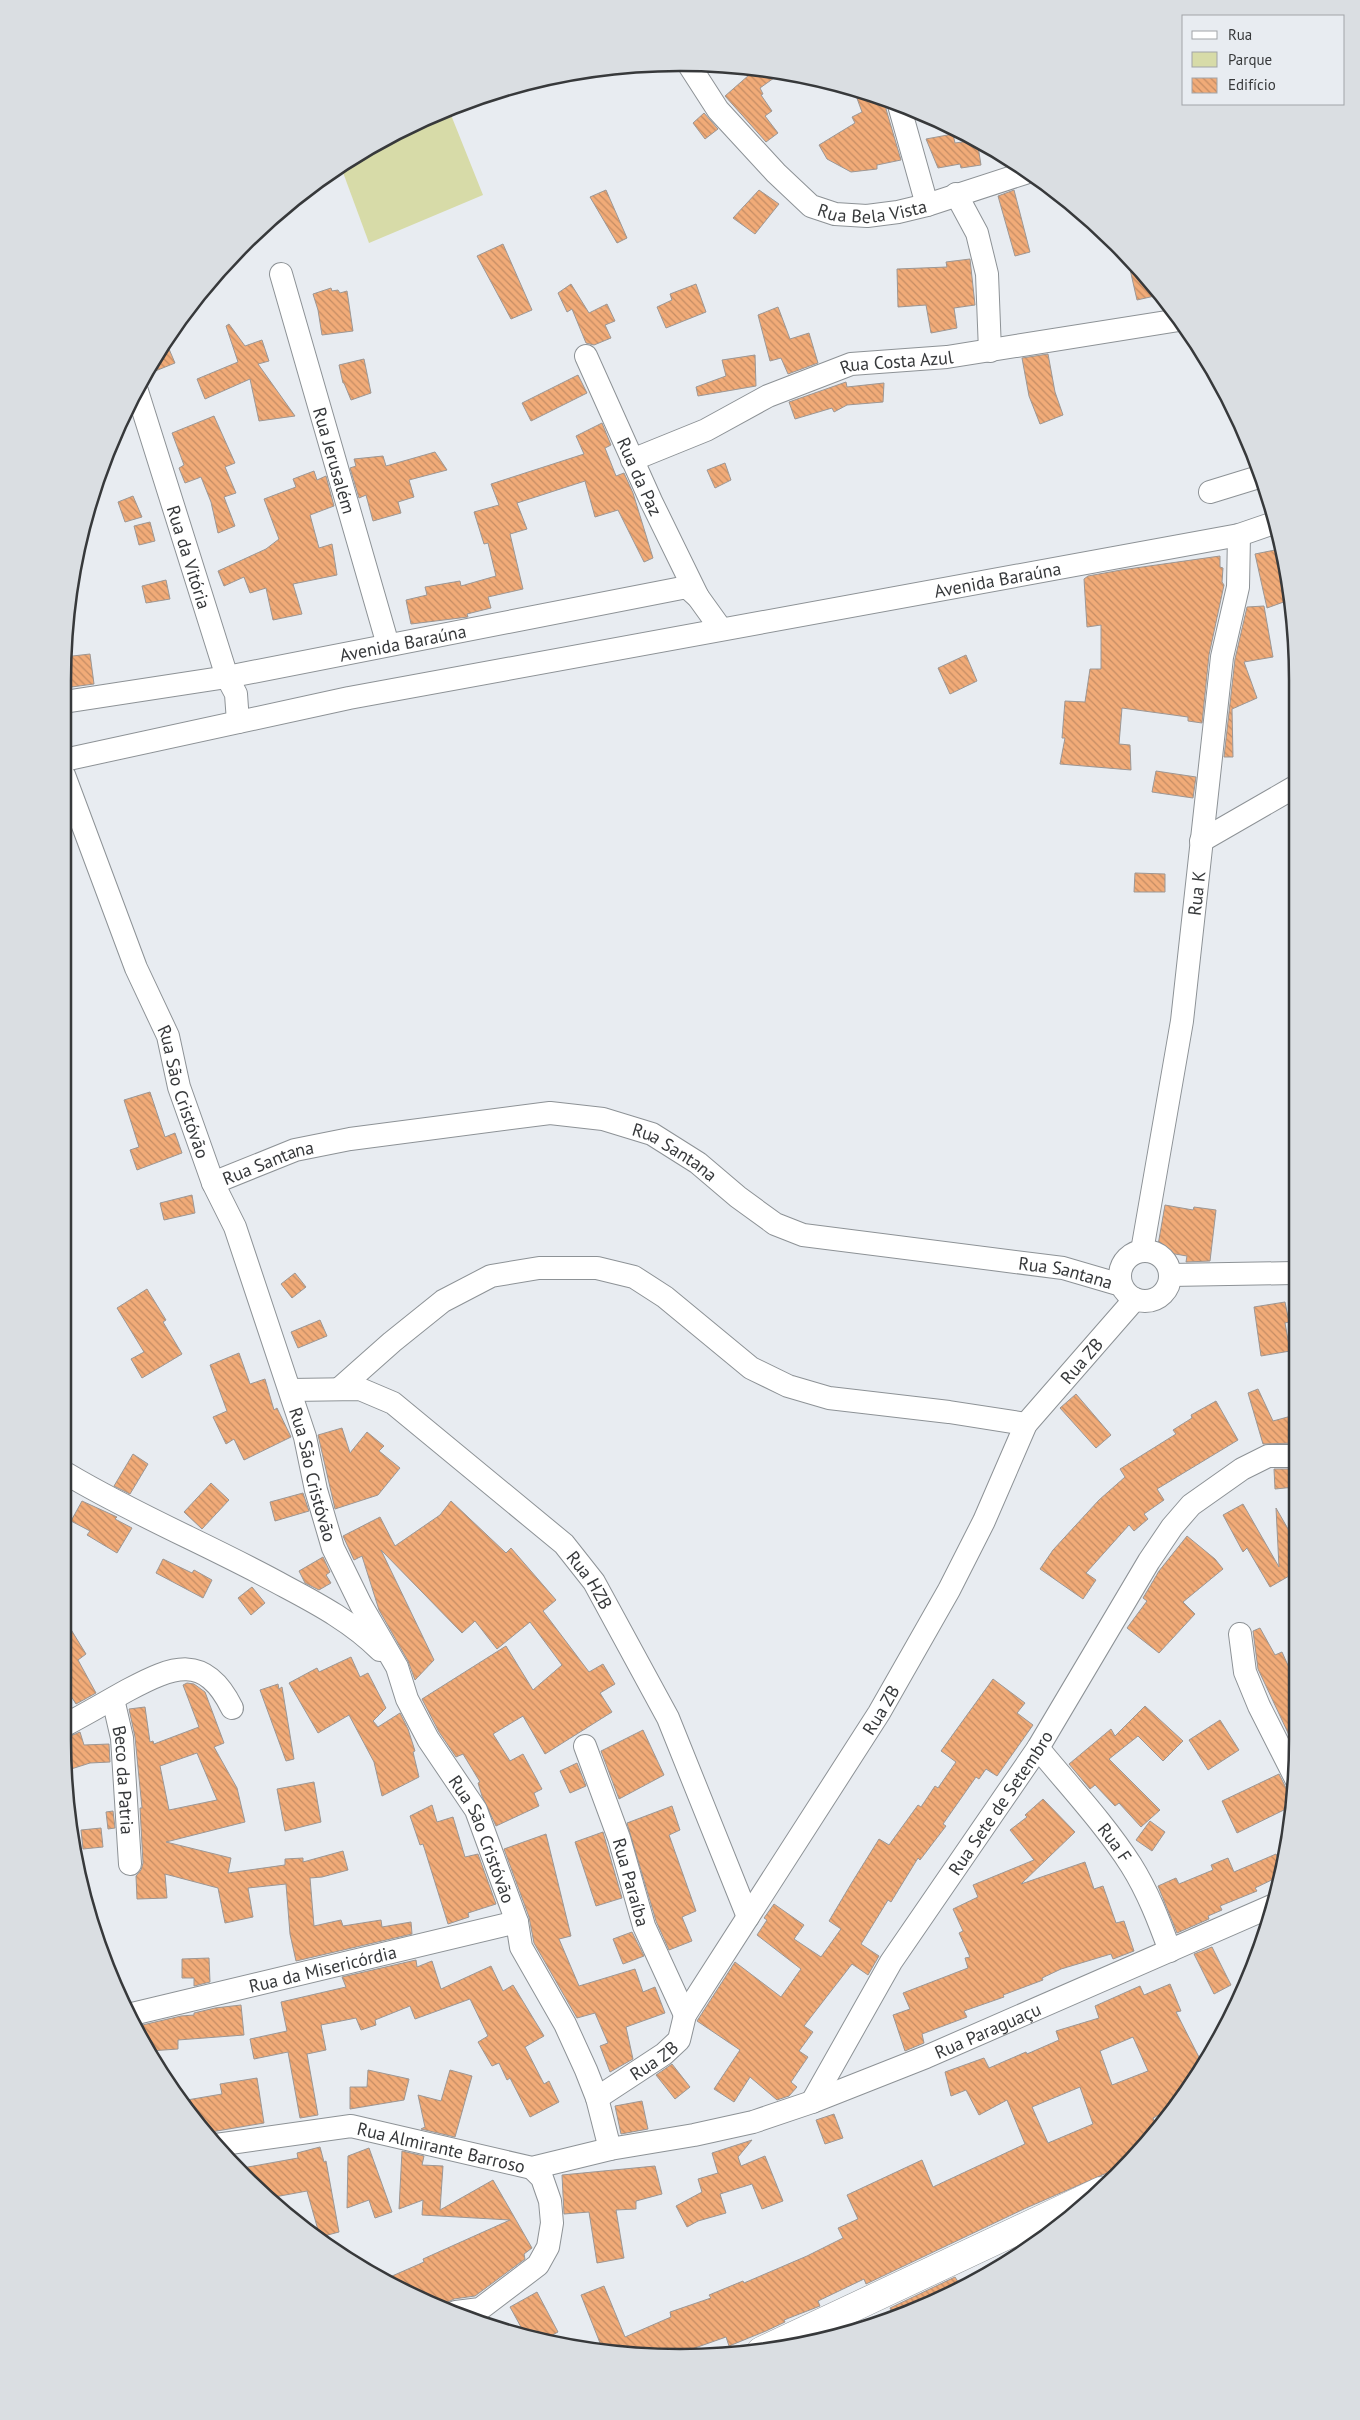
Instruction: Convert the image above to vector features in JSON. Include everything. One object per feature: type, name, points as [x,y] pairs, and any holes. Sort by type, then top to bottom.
[{"type":"main road","points":[[786,2339],[1076,2203]]},
{"type":"street","name":"Rua Bela Vista","points":[[693,72],[718,110],[796,194],[811,206],[835,214],[867,216],[927,205],[1019,175]]},
{"type":"street","points":[[901,114],[927,205]]},
{"type":"street","points":[[956,194],[977,233],[987,274],[990,351]]},
{"type":"street","name":"Rua Jerusalém","points":[[281,274],[388,645]]},
{"type":"street","name":"Rua Costa Azul","points":[[632,460],[706,430],[768,396],[851,364],[938,358],[1172,321]]},
{"type":"street","name":"Rua da Paz","points":[[586,356],[632,460],[698,597]]},
{"type":"street","name":"Rua da Vitória","points":[[140,400],[227,678],[236,694],[238,722]]},
{"type":"street","points":[[1210,492],[1254,478]]},
{"type":"street","name":"Avenida Baraúna","points":[[71,758],[349,698],[1240,535],[1269,525]]},
{"type":"street","name":"Rua K","points":[[1142,1251],[1182,1022],[1222,658],[1238,587],[1240,535]]},
{"type":"street","name":"Avenida Baraúna","points":[[71,701],[227,678],[687,587],[698,597]]},
{"type":"street","points":[[698,597],[720,629]]},
{"type":"street","points":[[1201,841],[1289,790]]},
{"type":"street","name":"Rua São Cristóvão","points":[[71,794],[136,968],[168,1036],[179,1087],[213,1183],[235,1227],[305,1437],[316,1490],[333,1548],[361,1605],[397,1667],[407,1699],[428,1739],[476,1810],[517,1922],[521,1948],[565,2024],[598,2098],[610,2149]]},
{"type":"street","name":"Rua Santana","points":[[213,1183],[295,1150],[350,1139],[550,1113],[603,1119],[652,1134],[698,1163],[738,1197],[775,1224],[803,1236],[1063,1268],[1128,1292]]},
{"type":"street","points":[[1142,1251],[1152,1252],[1161,1257],[1167,1265],[1170,1275],[1168,1285],[1163,1293],[1154,1299],[1145,1301],[1128,1292],[1119,1274],[1123,1263],[1131,1254],[1142,1251]]},
{"type":"street","points":[[339,1389],[392,1342],[443,1301],[491,1276],[539,1268],[597,1268],[634,1277],[665,1297],[751,1368],[788,1386],[829,1398],[949,1412],[1026,1424]]},
{"type":"street","points":[[1170,1275],[1289,1273]]},
{"type":"street","name":"Rua ZB","points":[[598,2098],[664,2054],[679,2040],[685,2015],[879,1713],[923,1636],[984,1521],[1026,1424],[1128,1292]]},
{"type":"street","name":"Rua HZB","points":[[290,1390],[360,1390],[393,1403],[564,1544],[594,1582],[668,1718],[748,1917]]},
{"type":"street","name":"Rua Sete de Setembro","points":[[812,2102],[891,1962],[1038,1748],[1148,1561],[1172,1527],[1191,1505],[1242,1469],[1268,1456],[1289,1456]]},
{"type":"street","points":[[71,1476],[99,1493],[265,1574],[337,1615],[370,1640],[397,1667]]},
{"type":"street","points":[[1240,1634],[1245,1672],[1259,1706],[1288,1763]]},
{"type":"street","points":[[71,1722],[159,1673],[176,1668],[192,1670],[211,1678],[222,1689],[232,1708]]},
{"type":"street","name":"Beco da Patria","points":[[112,1699],[122,1738],[130,1864]]},
{"type":"street","name":"Rua Paraíba","points":[[585,1746],[619,1838],[644,1926],[685,2015]]},
{"type":"street","name":"Rua F","points":[[1038,1748],[1108,1834],[1130,1865],[1150,1899],[1170,1951]]},
{"type":"street","name":"Rua Paraguaçu","points":[[694,2135],[753,2122],[812,2102],[926,2057],[1264,1909]]},
{"type":"street","name":"Rua da Misericórdia","points":[[136,2013],[517,1922]]},
{"type":"street","name":"Rua Almirante Barroso","points":[[225,2144],[351,2126],[532,2168],[610,2149],[694,2135]]},
{"type":"street","points":[[480,2314],[538,2265],[548,2247],[552,2223],[550,2201],[542,2178],[532,2168]]},
{"type":"green space","points":[[452,116],[483,195],[369,243],[343,173],[411,134]]},
{"type":"building","points":[[749,75],[773,79],[760,88],[763,94],[761,95],[772,111],[765,116],[778,133],[766,142],[725,96]]},
{"type":"building","points":[[857,98],[886,108],[901,160],[877,165],[877,169],[851,172],[827,159],[819,145],[855,123],[852,117],[862,112]]},
{"type":"building","points":[[704,113],[718,129],[705,139],[693,123]]},
{"type":"building","points":[[950,135],[954,136],[955,143],[963,142],[979,150],[981,165],[961,168],[960,164],[938,168],[926,139]]},
{"type":"building","points":[[606,190],[627,238],[617,243],[590,197]]},
{"type":"building","points":[[759,190],[779,204],[755,234],[733,218]]},
{"type":"building","points":[[1014,190],[1030,252],[1015,256],[998,196]]},
{"type":"building","points":[[503,244],[532,310],[511,319],[477,256]]},
{"type":"building","points":[[970,259],[975,305],[954,308],[957,328],[931,333],[926,305],[898,307],[897,269],[947,267],[946,262]]},
{"type":"building","points":[[1130,271],[1153,296],[1137,300]]},
{"type":"building","points":[[571,284],[589,313],[607,304],[615,321],[605,325],[611,338],[594,345],[586,343],[572,309],[567,312],[558,293]]},
{"type":"building","points":[[696,284],[706,312],[666,328],[657,307],[672,300],[670,294]]},
{"type":"building","points":[[331,288],[332,291],[338,290],[340,293],[347,291],[353,331],[322,335],[313,294]]},
{"type":"building","points":[[778,307],[790,339],[809,333],[818,363],[788,374],[781,358],[770,361],[758,315]]},
{"type":"building","points":[[229,324],[245,346],[262,340],[269,361],[258,364],[295,416],[259,421],[250,379],[205,399],[197,379],[238,362],[226,326]]},
{"type":"building","points":[[169,350],[175,363],[156,371]]},
{"type":"building","points":[[1048,354],[1055,392],[1063,415],[1040,424],[1029,396],[1022,358]]},
{"type":"building","points":[[755,355],[756,386],[698,396],[696,387],[726,376],[722,360]]},
{"type":"building","points":[[364,359],[371,393],[351,400],[343,383],[339,365]]},
{"type":"building","points":[[578,375],[587,393],[531,421],[522,403]]},
{"type":"building","points":[[846,382],[847,387],[884,383],[883,402],[847,405],[834,412],[832,408],[795,419],[789,402]]},
{"type":"building","points":[[214,416],[235,463],[225,467],[236,493],[224,497],[235,526],[218,533],[211,502],[201,477],[185,483],[179,468],[184,465],[172,433]]},
{"type":"building","points":[[602,423],[611,445],[605,448],[616,476],[624,473],[633,493],[653,558],[644,562],[618,510],[595,517],[585,481],[517,503],[527,529],[510,534],[523,589],[488,597],[491,608],[467,614],[468,617],[411,624],[406,600],[427,595],[425,587],[460,581],[461,586],[496,576],[488,543],[484,544],[474,512],[499,505],[491,484],[584,454],[576,436]]},
{"type":"building","points":[[435,452],[447,470],[409,480],[414,497],[398,502],[401,513],[373,521],[366,495],[359,498],[350,468],[356,466],[354,459],[383,456],[386,466]]},
{"type":"building","points":[[725,463],[731,480],[715,488],[707,470]]},
{"type":"building","points":[[314,471],[317,480],[326,476],[334,506],[310,515],[319,548],[332,544],[337,575],[293,584],[302,614],[273,620],[266,588],[250,593],[244,577],[224,586],[218,571],[266,549],[279,539],[264,499],[296,487],[293,479]]},
{"type":"building","points":[[133,496],[142,517],[125,522],[118,502]]},
{"type":"building","points":[[150,522],[155,541],[139,545],[134,526]]},
{"type":"building","points":[[1274,550],[1284,602],[1267,608],[1255,554]]},
{"type":"building","points":[[1220,556],[1220,567],[1223,568],[1222,582],[1224,585],[1209,655],[1202,723],[1188,721],[1188,717],[1122,708],[1119,744],[1130,745],[1131,770],[1060,764],[1065,738],[1062,738],[1065,701],[1085,702],[1090,669],[1101,669],[1101,625],[1087,627],[1084,579],[1088,576],[1121,570]]},
{"type":"building","points":[[166,580],[170,599],[146,603],[142,586]]},
{"type":"building","points":[[1264,606],[1273,657],[1244,662],[1257,698],[1232,709],[1233,757],[1224,757],[1235,659],[1247,607]]},
{"type":"building","points":[[90,654],[94,684],[71,687],[72,656]]},
{"type":"building","points":[[966,655],[977,681],[950,694],[938,668]]},
{"type":"building","points":[[1156,771],[1196,777],[1193,798],[1152,792]]},
{"type":"building","points":[[1135,873],[1165,874],[1165,892],[1134,892]]},
{"type":"building","points":[[150,1092],[165,1137],[175,1133],[182,1153],[137,1170],[130,1150],[139,1147],[124,1100]]},
{"type":"building","points":[[192,1195],[195,1213],[164,1220],[160,1203]]},
{"type":"building","points":[[1165,1205],[1193,1210],[1194,1207],[1216,1210],[1210,1261],[1186,1262],[1187,1256],[1157,1251]]},
{"type":"building","points":[[295,1273],[306,1287],[292,1298],[281,1284]]},
{"type":"building","points":[[147,1289],[166,1320],[163,1322],[182,1354],[142,1378],[131,1359],[144,1352],[117,1308]]},
{"type":"building","points":[[1285,1302],[1289,1322],[1285,1323],[1289,1351],[1261,1356],[1254,1307]]},
{"type":"building","points":[[320,1320],[327,1336],[298,1348],[291,1332]]},
{"type":"building","points":[[239,1353],[250,1384],[265,1379],[274,1410],[277,1408],[291,1437],[244,1460],[234,1439],[226,1444],[213,1417],[227,1411],[210,1365]]},
{"type":"building","points":[[1258,1389],[1273,1421],[1289,1417],[1289,1443],[1263,1444],[1248,1393]]},
{"type":"building","points":[[1076,1394],[1111,1435],[1096,1448],[1060,1408]]},
{"type":"building","points":[[1216,1401],[1238,1440],[1157,1489],[1164,1500],[1144,1514],[1148,1519],[1134,1531],[1129,1525],[1086,1573],[1096,1580],[1083,1599],[1040,1569],[1053,1550],[1099,1500],[1125,1477],[1120,1469],[1176,1434],[1173,1430],[1192,1418],[1191,1415]]},
{"type":"building","points":[[342,1428],[350,1453],[367,1432],[384,1446],[379,1451],[400,1468],[378,1495],[335,1509],[318,1435]]},
{"type":"building","points":[[133,1454],[148,1464],[130,1494],[114,1486]]},
{"type":"building","points":[[1274,1469],[1289,1469],[1289,1488],[1275,1489]]},
{"type":"building","points":[[211,1483],[229,1500],[202,1529],[184,1512]]},
{"type":"building","points":[[303,1493],[309,1511],[275,1521],[270,1502]]},
{"type":"building","points":[[82,1501],[117,1517],[115,1519],[132,1528],[117,1553],[87,1535],[90,1531],[71,1521]]},
{"type":"building","points":[[451,1501],[506,1553],[511,1548],[556,1600],[543,1611],[589,1672],[603,1664],[615,1684],[600,1693],[612,1712],[545,1754],[523,1716],[493,1734],[510,1761],[523,1754],[542,1789],[534,1793],[539,1806],[496,1826],[482,1796],[478,1783],[480,1782],[463,1754],[456,1757],[439,1732],[422,1699],[506,1646],[533,1690],[562,1665],[530,1622],[497,1649],[475,1621],[462,1633],[381,1550],[434,1660],[415,1680],[408,1661],[379,1610],[362,1556],[354,1560],[343,1536],[380,1517],[395,1546],[440,1515]]},
{"type":"building","points":[[1243,1504],[1279,1567],[1276,1508],[1289,1531],[1289,1576],[1270,1587],[1247,1548],[1243,1552],[1223,1515]]},
{"type":"building","points":[[1187,1536],[1215,1559],[1223,1569],[1183,1602],[1195,1614],[1159,1653],[1127,1628],[1147,1601],[1143,1598],[1159,1571]]},
{"type":"building","points":[[323,1557],[330,1572],[326,1575],[331,1583],[319,1590],[305,1583],[299,1571]]},
{"type":"building","points":[[163,1559],[192,1573],[194,1570],[212,1580],[203,1598],[156,1573]]},
{"type":"building","points":[[252,1587],[265,1603],[251,1615],[238,1598]]},
{"type":"building","points":[[1260,1628],[1275,1655],[1282,1652],[1289,1668],[1289,1735],[1258,1669],[1253,1631]]},
{"type":"building","points":[[71,1630],[86,1654],[78,1660],[96,1693],[76,1704],[71,1696]]},
{"type":"building","points":[[351,1657],[360,1677],[368,1673],[386,1708],[373,1721],[378,1727],[400,1713],[408,1729],[415,1751],[413,1752],[419,1777],[382,1796],[374,1762],[349,1715],[318,1733],[289,1683],[317,1668],[319,1672]]},
{"type":"building","points":[[993,1679],[1025,1703],[1017,1713],[1033,1725],[997,1776],[986,1769],[979,1779],[976,1777],[943,1824],[946,1826],[920,1860],[918,1858],[891,1902],[888,1900],[861,1944],[879,1956],[868,1975],[852,1964],[804,2026],[813,2032],[799,2051],[808,2057],[791,2082],[797,2087],[789,2096],[777,2100],[750,2077],[734,2102],[714,2089],[740,2050],[697,2021],[735,1962],[781,1997],[801,1969],[757,1935],[767,1920],[764,1918],[774,1904],[804,1925],[794,1939],[821,1957],[841,1929],[829,1921],[851,1884],[879,1839],[889,1845],[918,1805],[921,1807],[935,1786],[938,1788],[956,1762],[941,1751]]},
{"type":"building","points":[[187,1683],[194,1684],[205,1692],[224,1743],[214,1747],[237,1788],[245,1822],[166,1842],[231,1858],[228,1873],[285,1865],[285,1859],[303,1858],[303,1862],[343,1851],[348,1870],[310,1878],[314,1926],[341,1920],[343,1926],[381,1920],[382,1927],[411,1922],[412,1934],[296,1961],[290,1934],[286,1884],[248,1888],[253,1917],[225,1923],[218,1888],[165,1874],[167,1898],[137,1899],[136,1876],[141,1870],[143,1863],[140,1808],[142,1808],[135,1737],[129,1709],[145,1707],[150,1742],[153,1741],[154,1744],[199,1727],[183,1685]],"holes":[[[197,1753],[217,1800],[169,1810],[160,1766]]]},
{"type":"building","points":[[278,1684],[279,1689],[282,1687],[294,1759],[286,1761],[260,1690]]},
{"type":"building","points":[[1145,1706],[1183,1741],[1163,1761],[1138,1736],[1109,1759],[1160,1810],[1141,1827],[1119,1803],[1115,1806],[1095,1785],[1090,1789],[1069,1764],[1111,1729],[1115,1736]]},
{"type":"building","points":[[1220,1720],[1239,1750],[1208,1770],[1189,1740]]},
{"type":"building","points":[[643,1730],[664,1775],[619,1799],[601,1751]]},
{"type":"building","points":[[80,1732],[84,1745],[109,1744],[110,1762],[90,1763],[72,1769],[71,1736]]},
{"type":"building","points":[[577,1763],[586,1786],[570,1793],[560,1771]]},
{"type":"building","points":[[1279,1774],[1286,1789],[1285,1810],[1237,1833],[1222,1801]]},
{"type":"building","points":[[314,1782],[321,1822],[285,1831],[277,1789]]},
{"type":"building","points":[[1043,1799],[1075,1832],[1021,1884],[1085,1862],[1094,1889],[1103,1886],[1116,1923],[1124,1921],[1134,1951],[1113,1959],[1111,1954],[1061,1969],[1042,1978],[1043,1980],[1003,1995],[1004,1997],[964,2011],[967,2017],[922,2034],[924,2043],[905,2051],[893,2015],[910,2009],[903,1993],[968,1968],[965,1958],[970,1957],[959,1933],[963,1931],[953,1909],[978,1897],[973,1885],[1034,1860],[1010,1830],[1027,1817],[1025,1815]]},
{"type":"building","points":[[432,1805],[437,1822],[453,1817],[465,1857],[478,1854],[496,1904],[468,1913],[469,1917],[448,1924],[423,1844],[420,1845],[410,1816]]},
{"type":"building","points":[[672,1806],[680,1830],[669,1835],[696,1911],[682,1917],[692,1941],[669,1950],[656,1921],[627,1823]]},
{"type":"building","points":[[113,1811],[115,1828],[108,1829],[106,1812]]},
{"type":"building","points":[[1150,1821],[1165,1832],[1152,1851],[1136,1840]]},
{"type":"building","points":[[101,1828],[103,1847],[83,1849],[81,1830]]},
{"type":"building","points":[[603,1832],[622,1898],[596,1906],[575,1842]]},
{"type":"building","points":[[546,1834],[571,1936],[559,1939],[579,1986],[635,1969],[643,1992],[655,1987],[665,2013],[626,2027],[633,2059],[610,2072],[600,2046],[608,2043],[595,2013],[577,2018],[534,1943],[529,1917],[504,1849]]},
{"type":"building","points":[[1276,1854],[1277,1857],[1272,1880],[1255,1888],[1257,1891],[1220,1906],[1222,1910],[1208,1916],[1209,1919],[1177,1933],[1158,1886],[1176,1878],[1179,1884],[1213,1870],[1211,1865],[1228,1858],[1234,1872]]},
{"type":"building","points":[[632,1932],[644,1956],[623,1964],[613,1939]]},
{"type":"building","points":[[1212,1947],[1231,1985],[1214,1994],[1194,1954]]},
{"type":"building","points":[[209,1958],[210,1982],[194,1986],[194,1978],[182,1978],[182,1959]]},
{"type":"building","points":[[416,1960],[417,1967],[432,1961],[441,1989],[491,1966],[503,1991],[513,1985],[544,2036],[525,2047],[544,2084],[549,2081],[559,2102],[530,2117],[510,2078],[507,2080],[499,2063],[492,2066],[478,2042],[488,2036],[470,1999],[415,2019],[410,2006],[375,2020],[376,2025],[361,2030],[356,2018],[321,2025],[326,2050],[307,2054],[318,2115],[300,2118],[288,2052],[254,2059],[250,2039],[287,2031],[281,2002],[346,1987],[342,1977]]},
{"type":"building","points":[[1170,1984],[1181,2011],[1176,2012],[1199,2057],[1163,2111],[1153,2118],[1154,2121],[1138,2141],[1107,2173],[1026,2208],[866,2284],[864,2279],[818,2301],[820,2306],[784,2320],[785,2322],[766,2331],[729,2346],[726,2337],[694,2348],[600,2344],[581,2295],[604,2286],[625,2337],[671,2317],[670,2312],[711,2298],[709,2295],[743,2281],[744,2283],[843,2238],[838,2228],[858,2219],[847,2195],[922,2160],[933,2187],[1025,2144],[1007,2100],[979,2115],[966,2090],[951,2096],[945,2072],[984,2058],[989,2068],[1059,2040],[1056,2031],[1099,2018],[1095,2006],[1140,1986],[1144,1995]],"holes":[[[1133,2037],[1148,2071],[1112,2085],[1100,2051]],[[1080,2087],[1093,2124],[1048,2143],[1032,2107]]]},
{"type":"building","points":[[241,2005],[244,2035],[178,2040],[178,2049],[157,2050],[143,2025],[194,2015],[194,2013]]},
{"type":"building","points":[[672,2064],[690,2087],[675,2099],[656,2075]]},
{"type":"building","points":[[368,2070],[409,2079],[404,2100],[350,2109],[350,2087],[367,2087]]},
{"type":"building","points":[[450,2070],[472,2076],[455,2137],[421,2129],[425,2127],[418,2095],[441,2101]]},
{"type":"building","points":[[257,2078],[264,2123],[214,2131],[189,2100],[222,2094],[220,2084]]},
{"type":"building","points":[[642,2101],[648,2129],[621,2134],[615,2106]]},
{"type":"building","points":[[834,2114],[843,2138],[825,2144],[816,2120]]},
{"type":"building","points":[[752,2140],[738,2157],[741,2166],[765,2156],[783,2201],[762,2209],[752,2184],[720,2194],[726,2213],[698,2221],[687,2227],[676,2206],[702,2192],[698,2179],[718,2173],[712,2153]]},
{"type":"building","points":[[320,2147],[324,2162],[326,2161],[339,2232],[327,2235],[318,2229],[307,2191],[277,2196],[247,2167],[298,2158],[297,2153]]},
{"type":"building","points":[[369,2148],[392,2212],[375,2218],[369,2200],[347,2208],[348,2156]]},
{"type":"building","points":[[402,2151],[424,2156],[422,2165],[443,2166],[440,2210],[493,2180],[532,2248],[524,2254],[525,2259],[475,2296],[454,2299],[448,2302],[392,2276],[424,2262],[423,2259],[510,2220],[422,2215],[423,2200],[399,2209]]},
{"type":"building","points":[[655,2166],[662,2194],[636,2201],[636,2209],[616,2210],[624,2258],[597,2263],[589,2212],[564,2214],[562,2175]]},
{"type":"building","points":[[955,2277],[958,2281],[913,2302],[891,2310],[890,2308]]},
{"type":"building","points":[[537,2292],[558,2332],[552,2335],[521,2328],[510,2307]]}]
